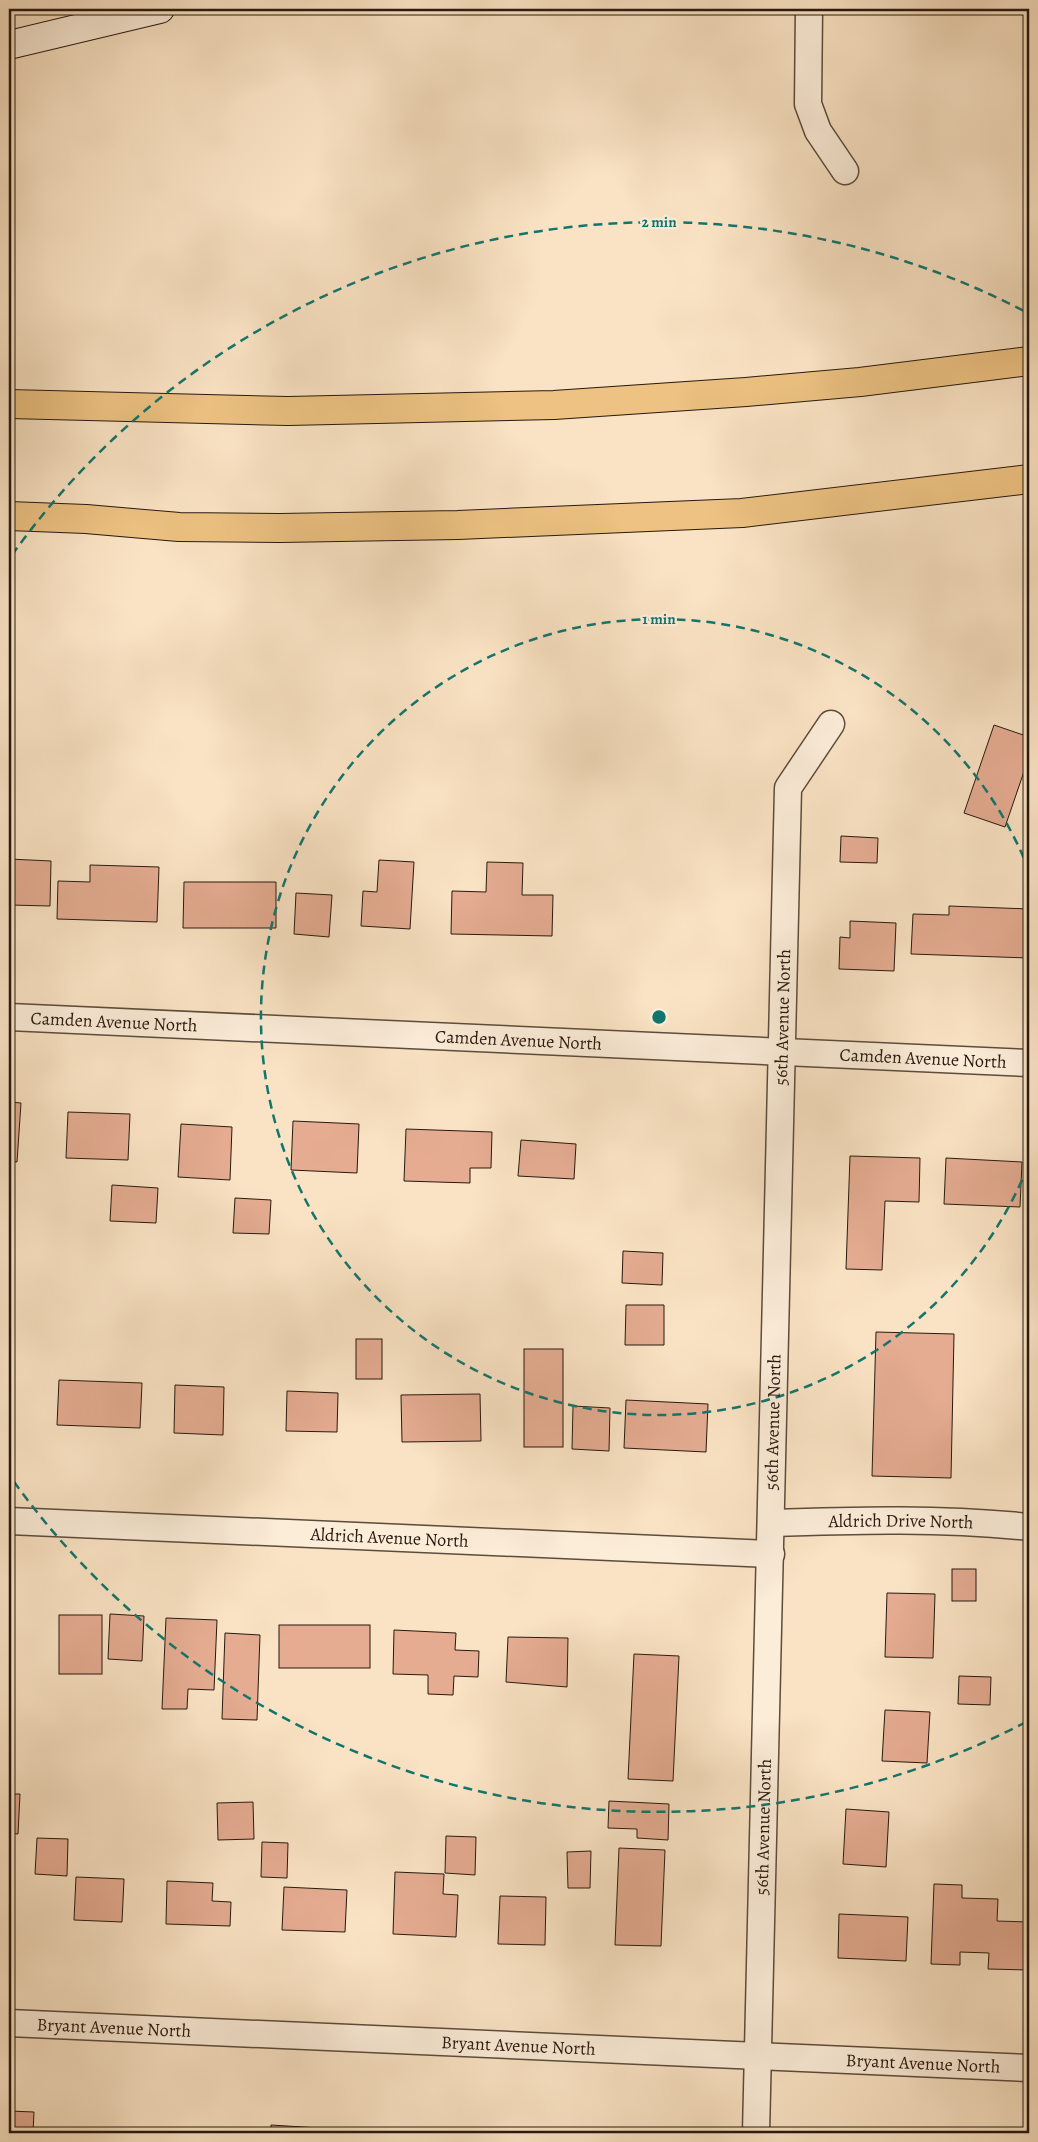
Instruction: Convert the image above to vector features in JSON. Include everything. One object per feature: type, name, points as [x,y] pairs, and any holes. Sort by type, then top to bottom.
[{"type":"highway","points":[[9,404],[288,411],[554,405],[860,382],[1029,360]]},
{"type":"highway","points":[[9,516],[86,519],[179,527],[280,528],[458,524],[742,513],[1029,479]]},
{"type":"street","points":[[9,45],[160,9]]},
{"type":"street","points":[[809,9],[808,104],[818,130],[845,171]]},
{"type":"street","name":"56th Avenue North","points":[[756,2133],[788,788],[831,724]]},
{"type":"street","name":"Camden Avenue North","points":[[9,1017],[1029,1063]]},
{"type":"street","name":"Aldrich Drive North","points":[[772,1523],[896,1519],[992,1523],[1029,1528]]},
{"type":"street","name":"Aldrich Avenue North","points":[[9,1521],[771,1554]]},
{"type":"street","name":"Bryant Avenue North","points":[[9,2023],[1029,2068]]},
{"type":"building","points":[[994,725],[1029,737],[1029,757],[1005,827],[964,813]]},
{"type":"building","points":[[841,836],[878,838],[877,863],[840,862]]},
{"type":"building","points":[[9,859],[51,861],[50,906],[9,905]]},
{"type":"building","points":[[379,860],[414,862],[410,929],[361,926],[363,891],[377,892]]},
{"type":"building","points":[[487,862],[523,863],[522,895],[553,895],[552,936],[451,934],[452,891],[486,892]]},
{"type":"building","points":[[90,865],[159,867],[157,922],[57,919],[58,881],[90,882]]},
{"type":"building","points":[[184,882],[276,882],[276,928],[183,928]]},
{"type":"building","points":[[296,893],[332,895],[329,937],[294,934]]},
{"type":"building","points":[[949,906],[1029,909],[1029,958],[911,954],[913,914],[949,915]]},
{"type":"building","points":[[850,921],[896,923],[894,971],[839,969],[840,937],[850,938]]},
{"type":"building","points":[[9,1102],[21,1103],[17,1162],[9,1161]]},
{"type":"building","points":[[68,1112],[130,1114],[128,1160],[66,1158]]},
{"type":"building","points":[[293,1121],[359,1124],[357,1173],[291,1170]]},
{"type":"building","points":[[181,1124],[232,1127],[230,1180],[178,1177]]},
{"type":"building","points":[[406,1129],[492,1132],[491,1168],[470,1168],[470,1183],[404,1181]]},
{"type":"building","points":[[521,1140],[576,1144],[574,1179],[518,1176]]},
{"type":"building","points":[[850,1156],[920,1158],[919,1202],[885,1201],[882,1270],[846,1269]]},
{"type":"building","points":[[946,1158],[1022,1162],[1020,1207],[944,1204]]},
{"type":"building","points":[[112,1185],[158,1188],[156,1223],[110,1221]]},
{"type":"building","points":[[235,1198],[271,1200],[269,1234],[233,1233]]},
{"type":"building","points":[[623,1251],[663,1253],[662,1285],[622,1283]]},
{"type":"building","points":[[626,1305],[664,1305],[664,1345],[625,1345]]},
{"type":"building","points":[[876,1332],[954,1334],[951,1478],[872,1476]]},
{"type":"building","points":[[356,1339],[382,1339],[382,1379],[356,1379]]},
{"type":"building","points":[[524,1349],[563,1349],[563,1447],[524,1447]]},
{"type":"building","points":[[59,1380],[142,1383],[140,1428],[57,1425]]},
{"type":"building","points":[[175,1385],[224,1387],[223,1435],[174,1433]]},
{"type":"building","points":[[287,1391],[338,1393],[337,1432],[286,1431]]},
{"type":"building","points":[[480,1394],[481,1441],[402,1442],[401,1395]]},
{"type":"building","points":[[626,1400],[708,1404],[706,1452],[624,1448]]},
{"type":"building","points":[[573,1406],[610,1408],[609,1451],[572,1449]]},
{"type":"building","points":[[952,1569],[976,1569],[976,1601],[952,1601]]},
{"type":"building","points":[[887,1593],[935,1594],[933,1658],[885,1657]]},
{"type":"building","points":[[110,1614],[144,1616],[142,1661],[108,1659]]},
{"type":"building","points":[[59,1615],[102,1615],[102,1674],[59,1674]]},
{"type":"building","points":[[166,1618],[217,1620],[214,1690],[188,1689],[187,1709],[162,1709]]},
{"type":"building","points":[[279,1625],[370,1625],[370,1668],[279,1668]]},
{"type":"building","points":[[394,1630],[456,1633],[455,1650],[479,1651],[478,1677],[454,1676],[453,1695],[428,1694],[428,1675],[393,1674]]},
{"type":"building","points":[[225,1633],[260,1635],[257,1720],[222,1719]]},
{"type":"building","points":[[508,1637],[568,1638],[567,1687],[506,1682]]},
{"type":"building","points":[[634,1654],[679,1656],[673,1781],[628,1779]]},
{"type":"building","points":[[959,1676],[991,1677],[990,1705],[958,1704]]},
{"type":"building","points":[[885,1710],[930,1712],[927,1763],[882,1761]]},
{"type":"building","points":[[9,1794],[20,1794],[18,1834],[9,1833]]},
{"type":"building","points":[[609,1801],[669,1804],[668,1840],[637,1838],[637,1829],[608,1828]]},
{"type":"building","points":[[253,1802],[254,1839],[218,1840],[217,1803]]},
{"type":"building","points":[[846,1809],[889,1812],[886,1867],[843,1864]]},
{"type":"building","points":[[446,1836],[476,1837],[475,1875],[445,1873]]},
{"type":"building","points":[[37,1838],[68,1839],[67,1876],[35,1874]]},
{"type":"building","points":[[262,1842],[288,1843],[287,1878],[261,1877]]},
{"type":"building","points":[[619,1848],[665,1850],[661,1946],[615,1945]]},
{"type":"building","points":[[591,1851],[590,1888],[568,1888],[567,1852]]},
{"type":"building","points":[[395,1872],[444,1874],[443,1894],[458,1895],[456,1937],[393,1934]]},
{"type":"building","points":[[76,1877],[124,1879],[122,1922],[74,1920]]},
{"type":"building","points":[[167,1881],[213,1883],[212,1901],[231,1902],[230,1926],[166,1924]]},
{"type":"building","points":[[934,1884],[962,1885],[962,1898],[998,1899],[997,1921],[1029,1922],[1029,1970],[988,1969],[989,1953],[960,1952],[960,1965],[931,1964]]},
{"type":"building","points":[[284,1887],[347,1890],[345,1932],[282,1930]]},
{"type":"building","points":[[500,1896],[546,1897],[545,1945],[498,1944]]},
{"type":"building","points":[[839,1914],[908,1917],[906,1961],[838,1958]]},
{"type":"building","points":[[9,2111],[34,2112],[33,2133],[9,2133]]},
{"type":"building","points":[[271,2125],[319,2128],[319,2133],[271,2133]]},
{"type":"building","points":[[370,2129],[466,2133],[370,2133]]},
{"type":"building","points":[[626,2131],[664,2131],[664,2133],[626,2133]]}]
